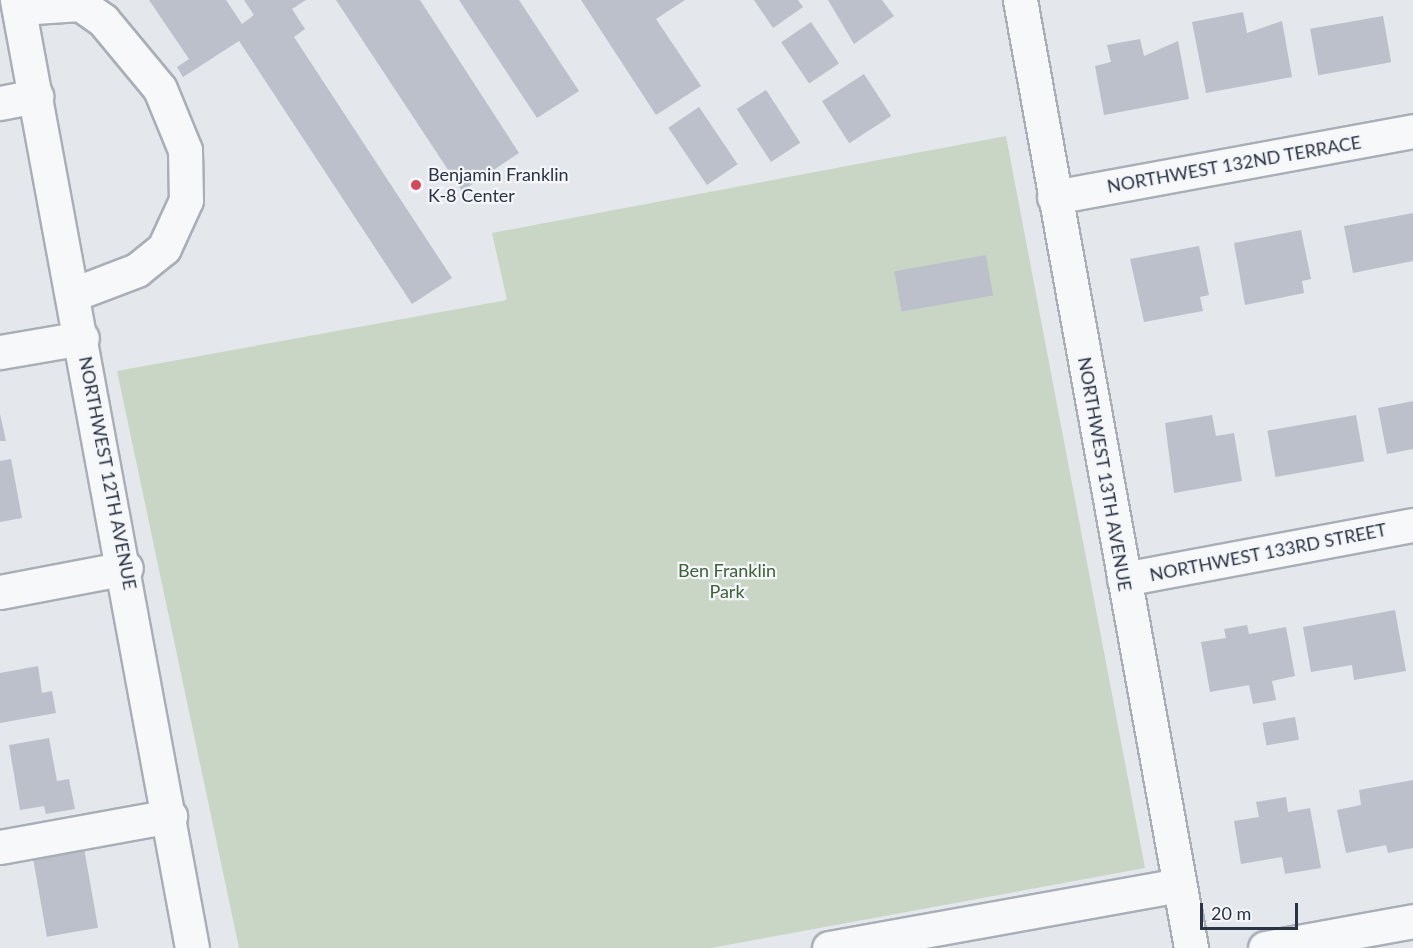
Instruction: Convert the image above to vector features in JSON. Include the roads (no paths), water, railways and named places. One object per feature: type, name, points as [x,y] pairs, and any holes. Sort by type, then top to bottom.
[{"type":"street","name":"NORTHWEST 13TH AVENUE","points":[[1020,0],[1191,948]]},
{"type":"street","name":"NORTHWEST 12TH AVENUE","points":[[18,4],[126,568],[192,948]]},
{"type":"street","points":[[18,4],[80,4],[103,20],[160,89],[185,150],[186,200],[164,248],[137,270],[74,294]]},
{"type":"street","points":[[0,103],[36,96]]},
{"type":"street","name":"NORTHWEST 132ND TERRACE","points":[[1054,196],[1413,131]]},
{"type":"street","points":[[0,352],[82,338]]},
{"type":"street","name":"NORTHWEST 133RD STREET","points":[[1124,579],[1413,525]]},
{"type":"street","points":[[0,592],[126,568]]},
{"type":"street","points":[[0,847],[170,816]]},
{"type":"street","points":[[829,948],[1178,885]]},
{"type":"street","points":[[1265,948],[1413,921]]},
{"type":"place","name":"Benjamin Franklin K-8 Center","points":[[416,185]]},
{"type":"park label","name":"Ben Franklin Park","points":[[727,581]]}]
